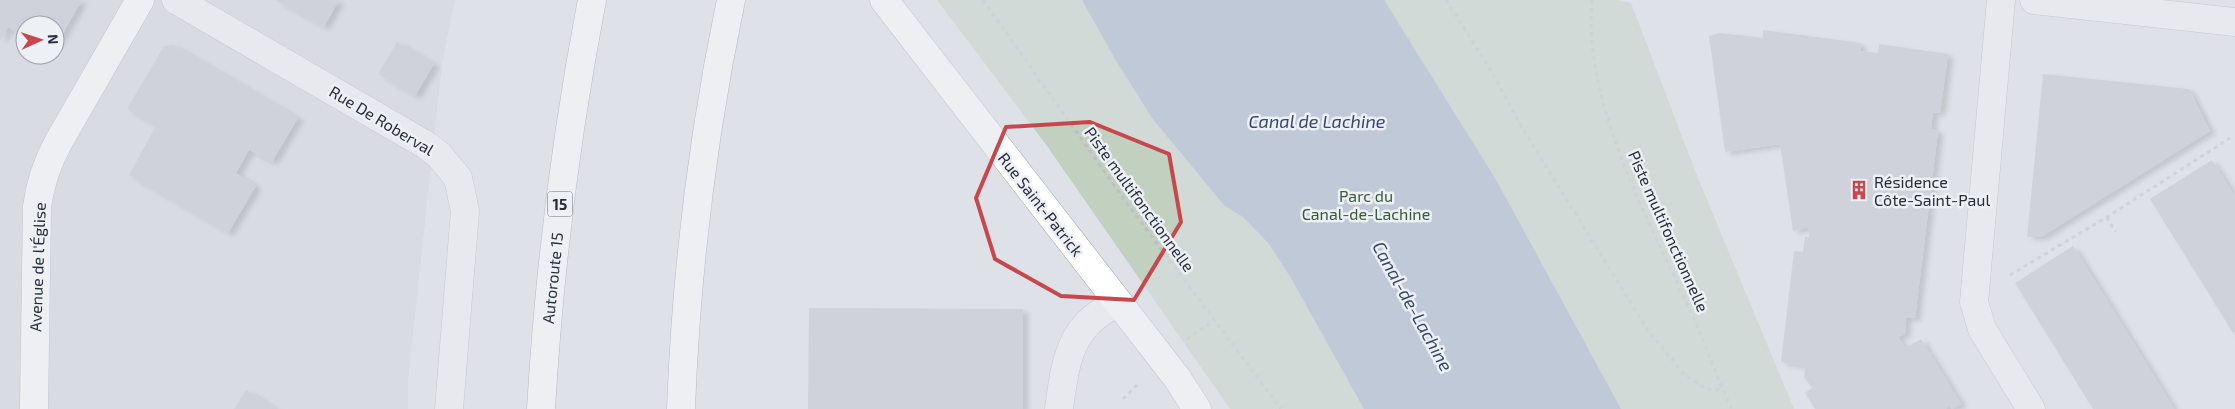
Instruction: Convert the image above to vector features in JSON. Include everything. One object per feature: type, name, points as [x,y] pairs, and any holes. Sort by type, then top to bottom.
[{"type":"main road","name":"Avenue de l'Église","points":[[34,409],[36,223],[40,183],[48,162],[140,0]]},
{"type":"main road","name":"Autoroute 15","points":[[541,409],[558,217],[570,128],[592,0]]},
{"type":"main road","points":[[681,409],[688,295],[703,161],[730,0]]},
{"type":"main road","name":"Rue Saint-Patrick","points":[[884,0],[1116,302],[1177,378],[1198,409]]},
{"type":"street","name":"Rue De Roberval","points":[[176,0],[426,145],[438,154],[458,178],[463,194],[465,211],[449,409]]},
{"type":"street","points":[[2001,0],[1974,302],[1982,329],[2031,409]]},
{"type":"street","points":[[2034,0],[2235,22]]},
{"type":"street","points":[[1059,409],[1064,378],[1074,342],[1088,322],[1116,302]]},
{"type":"path","name":"Piste multifonctionnelle","points":[[984,0],[1126,202],[1281,409]]},
{"type":"path","points":[[1446,0],[1493,74],[1526,134],[1647,329],[1682,372],[1713,391],[1722,388]]},
{"type":"path","name":"Piste multifonctionnelle","points":[[1592,0],[1590,30],[1592,55],[1630,182],[1689,307],[1732,409]]},
{"type":"path","points":[[2003,279],[2106,217],[2230,138]]},
{"type":"path","points":[[2106,217],[2115,232]]},
{"type":"path","points":[[1184,341],[1215,320]]},
{"type":"highlighted area","points":[[1090,122],[1169,154],[1181,222],[1134,300],[1061,296],[995,259],[976,198],[1006,127]]},
{"type":"shaded area","points":[[0,0],[455,0],[442,64],[408,380],[408,409],[0,409]]},
{"type":"green space","name":"Parc du Canal-de-Lachine","points":[[937,0],[1617,0],[1631,3],[1696,173],[1794,409],[1230,409],[1047,146]]},
{"type":"water","name":"Canal de Lachine","points":[[1082,0],[1384,0],[1495,178],[1621,409],[1364,409],[1291,278],[1269,244],[1243,217],[1224,205],[1152,118],[1115,59]]},
{"type":"building","points":[[0,0],[82,0],[65,30],[65,15],[15,15],[15,31],[8,27],[0,41]]},
{"type":"building","points":[[275,0],[339,0],[324,27]]},
{"type":"building","name":"Résidence Côte-Saint-Paul","points":[[1763,30],[1861,43],[1860,51],[1878,53],[1879,44],[1948,54],[1940,113],[1933,112],[1931,129],[1938,131],[1915,318],[1906,318],[1905,334],[1898,337],[1905,348],[1921,339],[1961,404],[1952,409],[1949,406],[1945,409],[1815,409],[1805,393],[1812,388],[1804,377],[1805,366],[1781,362],[1794,251],[1803,252],[1805,237],[1809,237],[1809,229],[1808,227],[1793,231],[1780,144],[1725,152],[1709,36],[1720,33],[1763,38]]},
{"type":"building","points":[[397,42],[434,64],[415,96],[378,74]]},
{"type":"building","points":[[173,45],[298,118],[272,162],[249,150],[236,173],[256,186],[228,233],[129,175],[156,126],[127,109],[164,46]]},
{"type":"building","points":[[2043,74],[2189,89],[2210,131],[2041,237],[2027,237]]},
{"type":"building","points":[[2212,160],[2235,197],[2235,336],[2150,199]]},
{"type":"building","points":[[2073,246],[2174,409],[2093,409],[2015,283]]},
{"type":"building","points":[[809,308],[1023,309],[1023,409],[808,409]]},
{"type":"building","points":[[246,390],[276,409],[234,409]]},
{"type":"place","name":"Résidence Côte-Saint-Paul","points":[[1859,190]]},
{"type":"water label","name":"Canal-de-Lachine","points":[[1413,306]]}]
